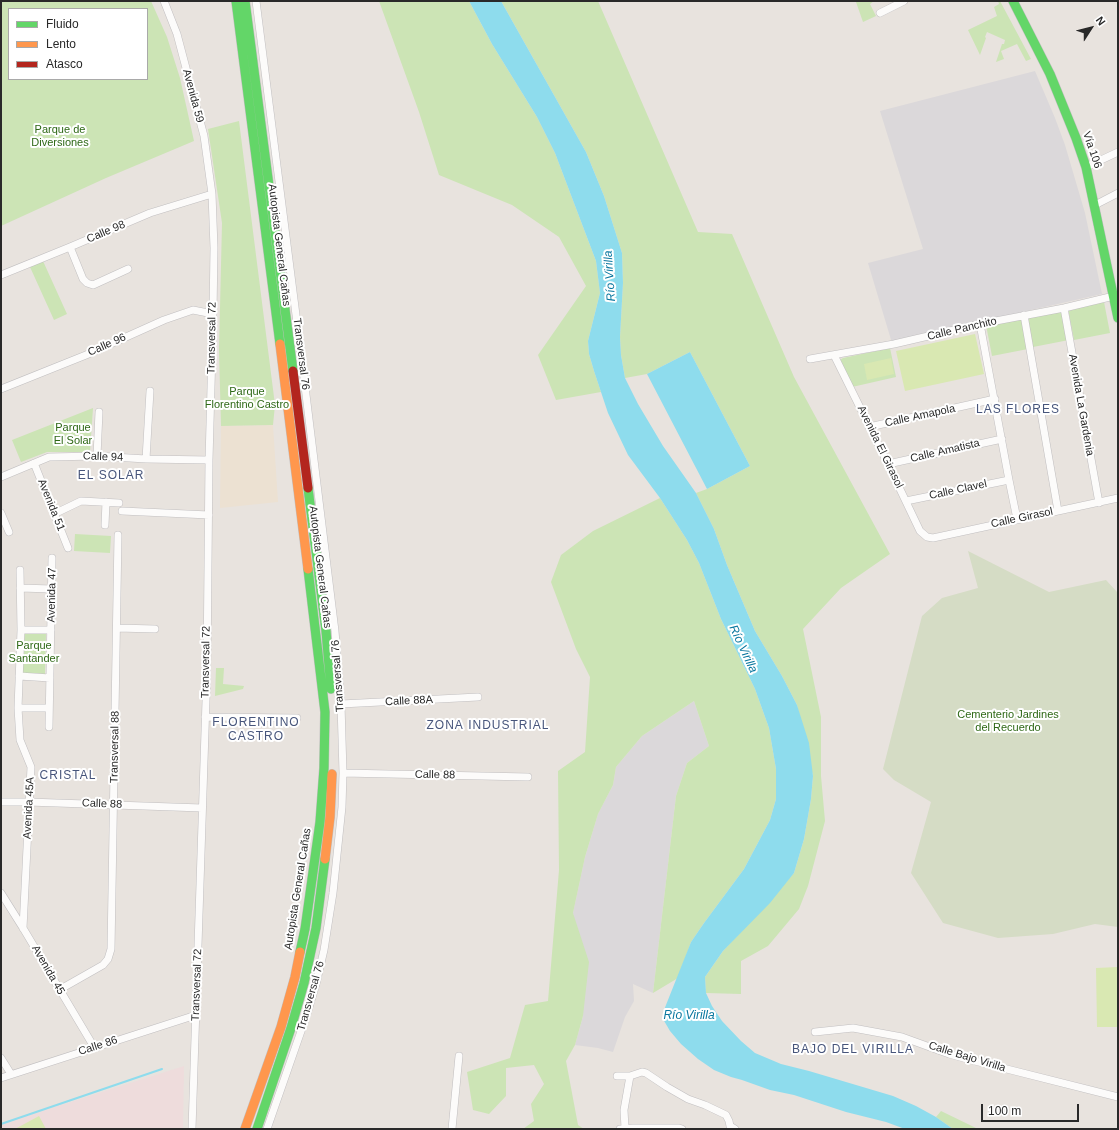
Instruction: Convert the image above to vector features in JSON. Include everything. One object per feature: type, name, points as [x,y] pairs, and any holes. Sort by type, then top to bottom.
[{"type":"main road","name":"Autopista General Cañas","points":[[236,1],[325,712],[321,814],[306,929],[295,977],[281,1027],[245,1129]]},
{"type":"main road","name":"Autopista General Cañas","points":[[245,1],[326,631],[333,712],[333,768],[330,817],[316,928],[304,983],[291,1028],[257,1129]]},
{"type":"main road","name":"Vía 106","points":[[1013,1],[1050,74],[1086,167],[1118,318]]},
{"type":"street","name":"Avenida 59","points":[[164,1],[177,34],[204,136],[212,194]]},
{"type":"street","name":"Transversal 76","points":[[256,1],[333,615],[340,704],[342,773],[342,807],[333,893],[324,950],[308,1014],[267,1129]]},
{"type":"street","points":[[880,13],[904,1]]},
{"type":"street","points":[[1086,167],[1118,152]]},
{"type":"street","points":[[1095,205],[1118,193]]},
{"type":"street","name":"Calle 98","points":[[1,275],[150,213],[212,194]]},
{"type":"street","name":"Transversal 72","points":[[192,1129],[207,655],[209,460],[214,248],[212,194]]},
{"type":"street","points":[[70,247],[83,280],[86,283],[93,285],[128,270]]},
{"type":"street","name":"Calle Panchito","points":[[810,359],[894,344],[980,324],[1064,308],[1114,296]]},
{"type":"street","name":"Avenida La Gardenia","points":[[1064,308],[1098,503]]},
{"type":"street","name":"Calle 96","points":[[1,389],[164,320],[193,310],[213,314]]},
{"type":"street","points":[[1024,315],[1058,511]]},
{"type":"street","points":[[980,324],[1017,519]]},
{"type":"street","name":"Avenida El Girasol","points":[[834,355],[920,532],[927,537]]},
{"type":"street","points":[[146,459],[150,391]]},
{"type":"street","name":"Calle Amapola","points":[[869,426],[995,400]]},
{"type":"street","points":[[97,456],[98,412]]},
{"type":"street","name":"Calle Amatista","points":[[888,464],[1002,439]]},
{"type":"street","name":"Calle 94","points":[[1,477],[49,457],[97,456],[146,459],[209,460]]},
{"type":"street","name":"Avenida 51","points":[[34,463],[68,548]]},
{"type":"street","name":"Calle Clavel","points":[[906,501],[1009,480]]},
{"type":"street","name":"Calle Girasol","points":[[927,537],[933,538],[1118,498]]},
{"type":"street","points":[[54,514],[80,501],[119,503]]},
{"type":"street","points":[[105,524],[106,502]]},
{"type":"street","points":[[122,512],[209,516]]},
{"type":"street","points":[[1,513],[8,532]]},
{"type":"street","name":"Transversal 88","points":[[60,990],[103,965],[108,959],[111,949],[118,535]]},
{"type":"street","name":"Avenida 47","points":[[49,727],[52,558]]},
{"type":"street","name":"Avenida 45A","points":[[20,570],[21,630],[18,708],[20,740],[31,767],[28,802],[23,928]]},
{"type":"street","points":[[20,588],[52,589]]},
{"type":"street","points":[[117,628],[155,629]]},
{"type":"street","points":[[21,630],[51,630]]},
{"type":"street","points":[[19,676],[50,678]]},
{"type":"street","name":"Calle 88A","points":[[340,704],[478,697]]},
{"type":"street","points":[[18,708],[49,708]]},
{"type":"street","points":[[205,717],[297,718]]},
{"type":"street","name":"Calle 88","points":[[342,773],[528,777]]},
{"type":"street","name":"Calle 88","points":[[1,802],[114,804],[202,808]]},
{"type":"street","name":"Avenida 45","points":[[1,893],[94,1047]]},
{"type":"street","name":"Calle 86","points":[[1,1078],[196,1015]]},
{"type":"street","name":"Calle Bajo Virilla","points":[[815,1032],[853,1028],[902,1037],[949,1054],[1118,1097]]},
{"type":"street","points":[[452,1129],[459,1056]]},
{"type":"street","points":[[1,1058],[11,1074]]},
{"type":"street","points":[[617,1076],[630,1076],[642,1072],[646,1073],[667,1088],[688,1099],[726,1115],[731,1128]]},
{"type":"street","points":[[630,1076],[624,1110],[623,1129],[682,1129]]},
{"type":"shaded area","points":[[1035,71],[1065,145],[1085,213],[1102,294],[892,343],[868,263],[923,249],[880,111]]},
{"type":"shaded area","points":[[273,425],[278,502],[220,508],[221,426]]},
{"type":"shaded area","points":[[694,701],[709,746],[687,763],[676,796],[653,993],[633,984],[634,1001],[625,1017],[613,1052],[598,1048],[575,1045],[583,1016],[573,913],[585,857],[598,814],[613,785],[616,767],[642,736]]},
{"type":"shaded area","points":[[184,1066],[183,1129],[1,1129],[1,1124]]},
{"type":"green space","name":"Parque de Diversiones","points":[[1,1],[151,1],[167,37],[180,78],[194,141],[106,178],[1,226]]},
{"type":"green space","points":[[379,1],[469,1],[492,44],[537,117],[555,153],[596,261],[600,293],[588,341],[589,354],[601,392],[556,400],[538,355],[586,286],[559,237],[512,205],[439,175],[419,112]]},
{"type":"green space","points":[[501,1],[598,1],[698,232],[732,234],[794,377],[890,554],[841,588],[803,629],[821,717],[821,776],[825,821],[808,886],[799,909],[768,946],[741,961],[741,994],[706,993],[705,977],[723,951],[794,873],[804,839],[811,799],[813,776],[797,705],[782,676],[755,631],[727,565],[714,529],[696,493],[707,489],[750,466],[690,352],[647,374],[625,378],[620,337],[623,283],[622,253],[604,196],[586,152]]},
{"type":"green space","points":[[874,1],[870,4],[876,16],[863,22],[856,2]]},
{"type":"green space","points":[[998,1],[1000,1],[1031,59],[1026,61],[1017,44],[1001,51],[1004,59],[996,62],[1002,44],[1004,44],[1005,40],[987,32],[980,55],[968,30],[997,16],[994,7],[999,4]]},
{"type":"green space","name":"Parque Florentino Castro","points":[[239,121],[275,405],[273,425],[221,426],[219,350],[222,223],[208,129]]},
{"type":"green space","points":[[43,261],[67,314],[54,320],[30,267]]},
{"type":"green space","points":[[1104,302],[1110,333],[1074,340],[1068,309]]},
{"type":"green space","points":[[1064,310],[1069,340],[1033,347],[1027,316]]},
{"type":"green space","points":[[1022,319],[1028,349],[992,356],[986,325]]},
{"type":"green space","points":[[975,334],[984,374],[905,391],[896,351]]},
{"type":"green space","points":[[890,348],[896,377],[852,387],[840,360],[843,358]]},
{"type":"green space","points":[[891,358],[894,374],[867,380],[864,364]]},
{"type":"green space","name":"Parque El Solar","points":[[93,408],[90,452],[47,452],[21,462],[12,440]]},
{"type":"green space","points":[[660,498],[687,540],[699,563],[721,619],[755,689],[769,728],[776,769],[776,799],[770,820],[744,869],[691,942],[678,978],[653,993],[676,796],[687,763],[709,746],[694,701],[642,736],[616,767],[613,785],[598,814],[585,857],[573,913],[589,962],[583,1016],[575,1045],[566,1061],[578,1125],[584,1129],[523,1129],[534,1121],[531,1104],[544,1084],[534,1065],[506,1068],[506,1096],[489,1114],[473,1110],[467,1072],[510,1058],[525,1005],[548,1001],[559,870],[558,771],[585,752],[590,677],[576,649],[551,582],[561,555],[593,531]]},
{"type":"green space","points":[[75,534],[111,536],[110,553],[74,551]]},
{"type":"green space","name":"Cementerio Jardines del Recuerdo","points":[[968,551],[1049,592],[1106,580],[1118,593],[1118,927],[1095,924],[1053,934],[998,938],[943,923],[911,873],[931,802],[894,780],[883,769],[922,616],[942,598],[978,588]]},
{"type":"green space","name":"Parque Santander","points":[[23,632],[46,632],[45,674],[22,673]]},
{"type":"green space","points":[[216,668],[224,668],[223,684],[244,686],[243,689],[215,696]]},
{"type":"green space","points":[[1118,967],[1118,1027],[1097,1027],[1096,968]]},
{"type":"green space","points":[[941,1111],[977,1129],[953,1129],[936,1117]]},
{"type":"green space","points":[[39,1116],[46,1129],[15,1129]]},
{"type":"water","name":"Río Virilla","points":[[469,1],[501,1],[586,152],[604,196],[622,253],[623,283],[620,337],[625,378],[638,404],[663,446],[696,493],[714,529],[727,565],[755,631],[782,676],[797,705],[809,743],[813,776],[811,799],[804,839],[794,873],[770,903],[723,951],[705,977],[706,993],[712,1006],[722,1021],[755,1053],[781,1064],[893,1096],[936,1117],[953,1129],[905,1129],[794,1095],[770,1090],[731,1077],[714,1070],[698,1059],[681,1044],[670,1031],[663,1019],[664,1010],[691,942],[744,869],[770,820],[776,799],[776,769],[769,728],[755,689],[721,619],[699,563],[687,540],[660,498],[628,455],[608,413],[589,354],[588,341],[600,293],[596,261],[555,153],[537,117],[492,44]]},
{"type":"water","points":[[690,352],[750,466],[707,489],[647,374]]},
{"type":"waterway","points":[[1,1124],[162,1069]]},
{"type":"traffic: fast","points":[[236,1],[280,344]]},
{"type":"traffic: fast","points":[[245,1],[293,371]]},
{"type":"traffic: fast","points":[[1013,1],[1050,74],[1086,167],[1118,318]]},
{"type":"traffic: fast","points":[[308,488],[326,631],[331,689]]},
{"type":"traffic: fast","points":[[300,952],[305,929],[320,822],[324,768],[325,712],[308,569]]},
{"type":"traffic: fast","points":[[257,1129],[291,1028],[304,983],[316,928],[325,859]]},
{"type":"traffic: slow","points":[[280,344],[308,569]]},
{"type":"traffic: slow","points":[[325,859],[330,817],[332,774]]},
{"type":"traffic: slow","points":[[245,1129],[281,1027],[295,977],[300,952]]},
{"type":"traffic: jam","points":[[293,371],[308,488]]},
{"type":"district","name":"LAS FLORES","points":[[1018,410]]},
{"type":"district","name":"EL SOLAR","points":[[111,476]]},
{"type":"district","name":"ZONA INDUSTRIAL","points":[[488,726]]},
{"type":"district","name":"FLORENTINO CASTRO","points":[[256,730]]},
{"type":"district","name":"CRISTAL","points":[[68,776]]},
{"type":"district","name":"BAJO DEL VIRILLA","points":[[853,1050]]}]
